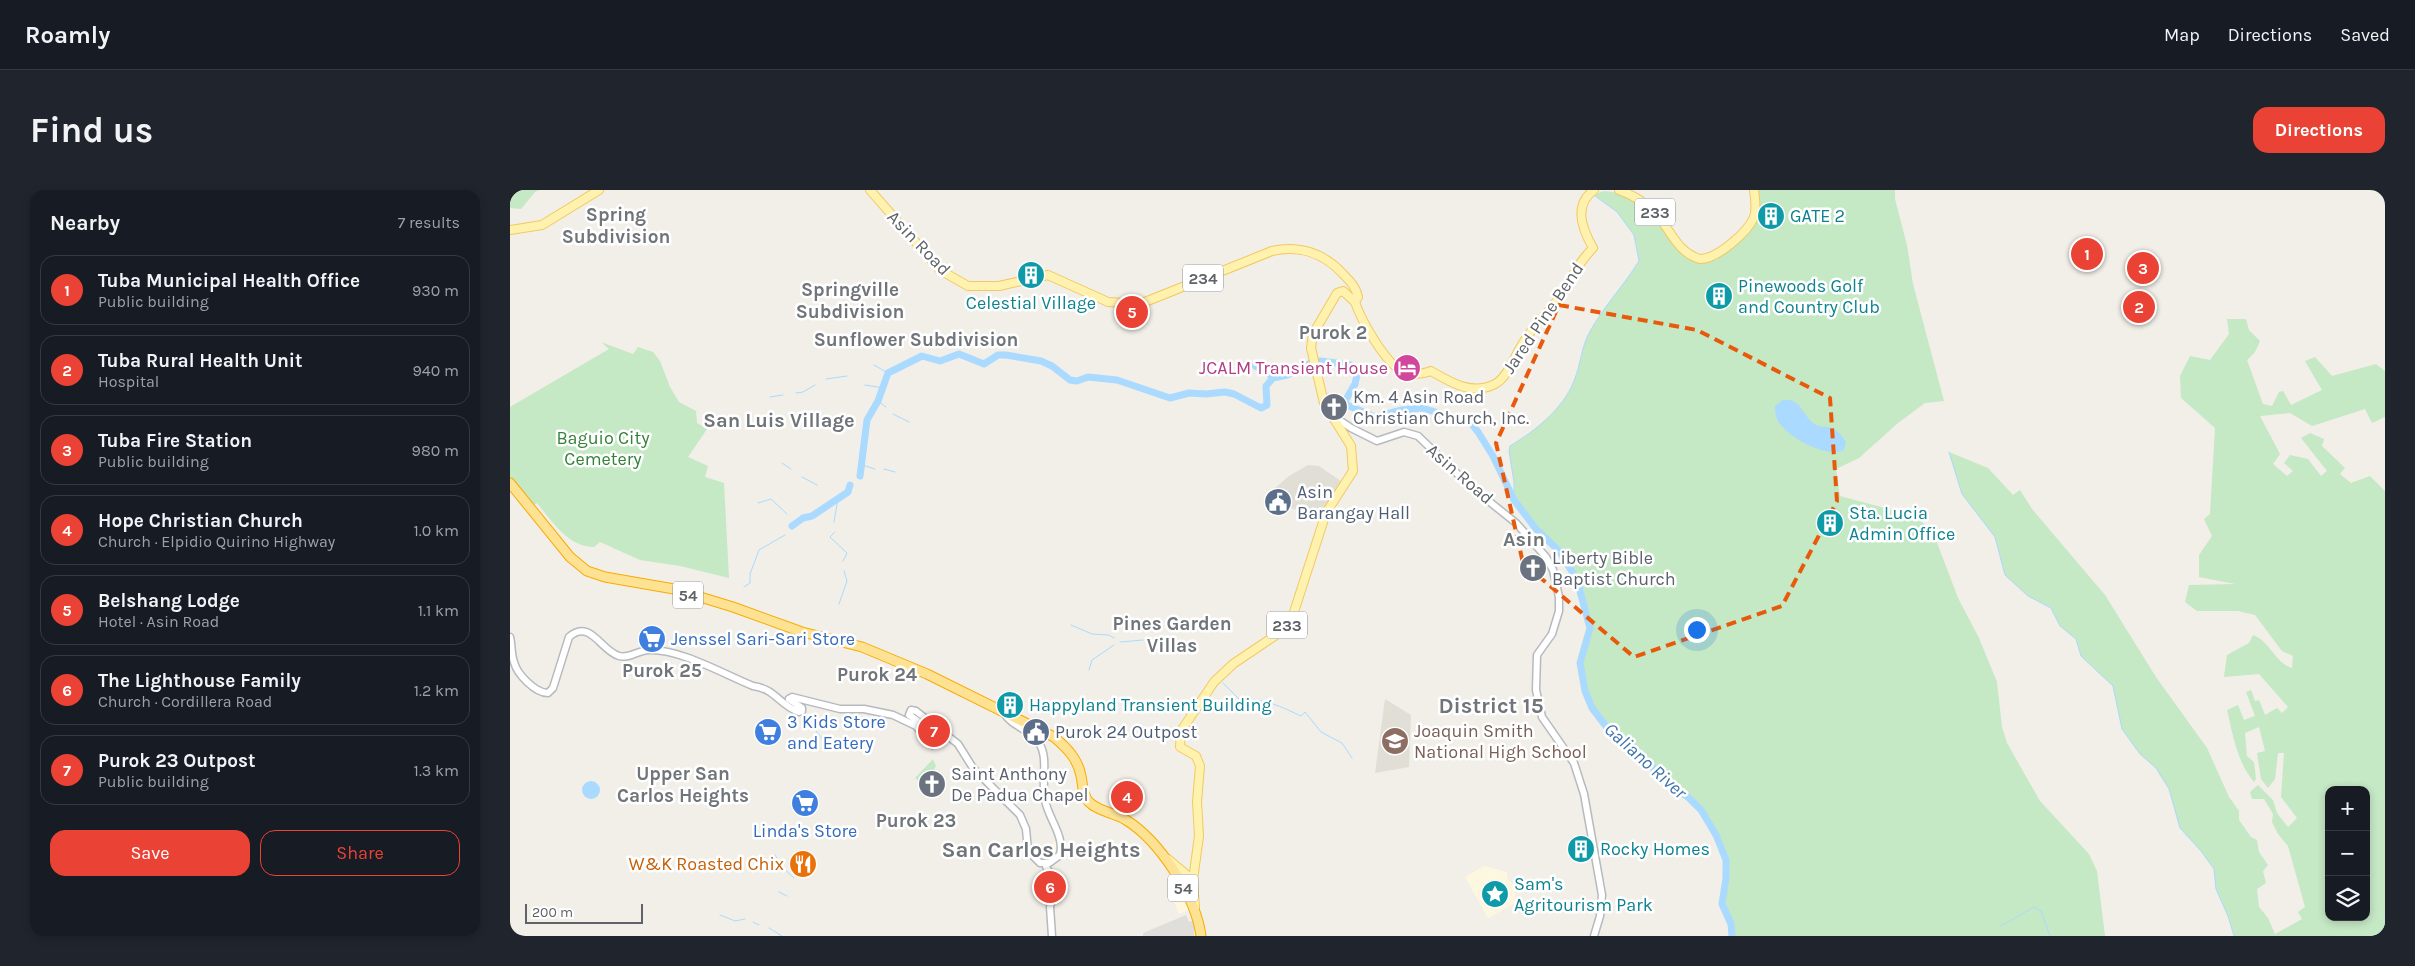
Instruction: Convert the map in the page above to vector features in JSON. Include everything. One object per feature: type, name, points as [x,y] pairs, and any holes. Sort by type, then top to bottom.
[{"type":"highway","name":"54","points":[[510,483],[570,557],[587,571],[610,578],[674,589],[733,607],[802,632],[855,645],[895,660],[1046,732],[1061,742],[1078,764],[1084,793],[1089,802],[1131,823],[1161,853],[1178,878],[1195,912],[1201,936]]},
{"type":"main road","points":[[510,230],[542,225],[599,190]]},
{"type":"main road","name":"Asin Road","points":[[870,190],[940,270],[968,286],[999,286],[1048,275],[1108,302],[1140,304],[1272,251],[1295,249],[1321,255],[1336,266],[1354,286],[1358,297],[1355,302]]},
{"type":"main road","name":"233","points":[[1619,190],[1638,198],[1656,213],[1680,247],[1700,259],[1720,253],[1742,232],[1754,217],[1756,205],[1754,190]]},
{"type":"main road","name":"Jared Pine Bend","points":[[1355,302],[1370,332],[1399,370],[1418,374],[1431,370],[1451,383],[1472,388],[1484,388],[1497,383],[1504,375],[1532,329],[1553,306],[1572,273],[1592,248],[1582,224],[1583,202],[1591,192]]},
{"type":"main road","name":"233","points":[[1195,912],[1193,880],[1199,836],[1197,802],[1200,766],[1196,756],[1180,747],[1180,735],[1191,714],[1219,677],[1238,661],[1279,633],[1296,610],[1326,513],[1353,471],[1351,446],[1329,413],[1316,375],[1312,353],[1313,334],[1335,295],[1343,291],[1355,302]]},
{"type":"main road","points":[[1161,853],[1193,880]]},
{"type":"street","name":"Asin Road","points":[[1329,413],[1373,439],[1377,440],[1404,432],[1418,436],[1470,486],[1516,523],[1549,562],[1560,597],[1559,611],[1552,634],[1537,655],[1535,665],[1536,690],[1542,717],[1574,764],[1584,794],[1602,895],[1600,916],[1594,936]]},
{"type":"street","points":[[510,638],[516,666],[530,684],[545,693],[553,688],[566,640],[572,634],[583,631],[595,637],[616,655],[623,657],[648,650],[668,652],[753,686],[766,688],[787,707],[799,712],[802,708],[791,702],[790,697],[840,710],[864,709],[893,715],[916,726],[932,745],[931,734],[923,724],[909,715],[911,710],[916,711],[958,744],[978,773],[1020,815],[1026,829],[1028,851],[1040,863],[1045,863],[1060,855],[1061,840],[1051,820],[1044,798],[1043,750],[1032,735],[1011,722],[1002,711]]},
{"type":"street","points":[[1045,863],[1047,870],[1056,880],[1050,907],[1052,936]]},
{"type":"highlighted area","points":[[1559,305],[1697,330],[1830,398],[1837,501],[1782,606],[1634,657],[1523,563],[1496,443]]},
{"type":"shaded area","points":[[1308,465],[1319,466],[1345,484],[1321,515],[1285,507],[1274,489],[1289,476]]},
{"type":"shaded area","name":"Joaquin Smith National High School","points":[[1385,699],[1411,715],[1409,767],[1375,773]]},
{"type":"shaded area","points":[[1056,840],[1056,851],[1050,858],[1043,857],[1035,849],[1039,844],[1046,849]]},
{"type":"shaded area","name":"Sam's Agritourism Park","points":[[1484,866],[1507,872],[1507,878],[1515,886],[1515,903],[1488,918],[1465,877]]},
{"type":"shaded area","points":[[1181,892],[1190,909],[1179,914],[1172,897]]},
{"type":"shaded area","points":[[1186,915],[1189,922],[1194,920],[1194,936],[1143,936],[1143,933]]},
{"type":"green space","points":[[510,190],[540,190],[535,192],[521,209],[510,208]]},
{"type":"green space","points":[[1759,190],[1895,190],[1895,199],[1907,245],[1913,284],[1944,401],[1925,403],[1898,423],[1859,458],[1836,469],[1840,496],[1903,513],[1922,522],[1933,532],[1958,598],[1979,638],[1997,682],[2002,727],[2007,743],[2040,801],[2089,854],[2097,871],[2105,936],[1732,936],[1731,924],[1722,904],[1726,878],[1726,860],[1708,820],[1688,797],[1671,787],[1631,745],[1612,734],[1592,708],[1585,691],[1580,663],[1590,628],[1577,580],[1560,552],[1536,529],[1514,500],[1510,446],[1538,426],[1563,401],[1576,376],[1587,337],[1639,261],[1634,235],[1617,212],[1595,196],[1605,191],[1628,197],[1656,219],[1683,255],[1690,259],[1699,260],[1722,255],[1760,218]]},
{"type":"green space","points":[[2227,319],[2246,319],[2249,330],[2260,341],[2255,352],[2247,360],[2263,404],[2272,406],[2279,392],[2283,391],[2291,405],[2322,390],[2305,361],[2315,357],[2332,376],[2376,364],[2385,371],[2385,417],[2372,423],[2365,409],[2312,426],[2290,413],[2260,416],[2280,454],[2273,464],[2287,476],[2293,471],[2284,463],[2290,455],[2308,459],[2321,476],[2327,471],[2301,438],[2310,433],[2324,439],[2322,446],[2345,468],[2340,474],[2351,483],[2370,476],[2385,491],[2385,936],[2234,936],[2228,916],[2216,889],[2214,869],[2180,828],[2169,789],[2156,768],[2140,754],[2122,729],[2113,686],[2081,656],[2076,639],[2060,626],[2051,608],[2028,596],[2005,575],[1995,537],[1962,494],[1949,452],[1988,468],[2013,495],[2020,490],[2032,509],[2105,595],[2156,677],[2207,748],[2229,797],[2239,811],[2239,820],[2251,837],[2257,840],[2259,852],[2268,865],[2263,871],[2266,883],[2257,889],[2259,907],[2268,918],[2275,934],[2302,919],[2298,912],[2305,907],[2288,846],[2278,834],[2272,822],[2273,814],[2264,799],[2252,799],[2250,792],[2258,785],[2273,800],[2277,813],[2288,827],[2297,818],[2281,797],[2284,753],[2278,753],[2275,779],[2268,788],[2261,779],[2257,753],[2265,751],[2259,727],[2245,733],[2247,756],[2254,762],[2256,779],[2254,782],[2243,766],[2227,710],[2238,705],[2244,720],[2255,716],[2246,692],[2251,690],[2255,701],[2259,700],[2265,715],[2277,708],[2282,713],[2288,707],[2259,674],[2224,677],[2227,655],[2249,643],[2253,635],[2264,642],[2281,662],[2292,668],[2293,656],[2282,651],[2255,615],[2238,611],[2197,611],[2185,602],[2189,585],[2235,584],[2199,577],[2199,555],[2212,536],[2204,519],[2210,514],[2215,428],[2181,398],[2180,376],[2190,356],[2210,360],[2229,334]]},
{"type":"green space","name":"Baguio City Cemetery","points":[[601,342],[633,354],[638,347],[653,352],[660,361],[670,387],[679,402],[696,411],[697,423],[707,429],[688,457],[708,466],[705,477],[724,483],[729,578],[680,566],[640,560],[600,542],[594,547],[576,543],[561,532],[537,503],[534,505],[510,477],[510,407],[609,349]]},
{"type":"green space","points":[[933,759],[936,766],[934,769],[937,772],[925,785],[915,778]]},
{"type":"water","points":[[1783,400],[1794,401],[1798,404],[1813,423],[1833,428],[1837,431],[1846,442],[1844,450],[1828,452],[1808,445],[1790,434],[1778,421],[1776,415],[1775,406]]},
{"type":"water","points":[[591,781],[599,786],[600,790],[595,798],[591,799],[583,794],[582,790],[587,782]]},
{"type":"waterway","points":[[1514,500],[1510,446],[1538,426],[1563,401],[1576,376],[1587,337],[1639,261],[1634,235],[1617,212],[1594,195]]},
{"type":"waterway","name":"Galiano River","points":[[860,476],[867,420],[878,401],[888,373],[922,356],[940,361],[959,354],[984,364],[998,355],[1006,355],[1041,361],[1052,366],[1070,380],[1077,381],[1088,377],[1117,380],[1170,398],[1189,393],[1225,392],[1234,394],[1261,408],[1267,405],[1266,386],[1273,378],[1287,375],[1311,363],[1321,361],[1351,365],[1358,370],[1355,384],[1345,401],[1347,405],[1375,417],[1402,410],[1422,408],[1471,423],[1493,456],[1514,500],[1536,529],[1560,552],[1577,580],[1590,628],[1580,663],[1585,691],[1592,708],[1612,734],[1631,745],[1671,787],[1688,797],[1701,810],[1716,835],[1726,860],[1726,878],[1722,904],[1731,924],[1732,936]]},
{"type":"waterway","points":[[874,365],[888,373]]},
{"type":"waterway","points":[[1255,366],[1266,371],[1273,378]]},
{"type":"waterway","points":[[826,379],[847,376]]},
{"type":"waterway","points":[[796,393],[803,392],[815,385]]},
{"type":"waterway","points":[[865,385],[883,388]]},
{"type":"waterway","points":[[770,397],[783,395]]},
{"type":"waterway","points":[[878,401],[886,407]]},
{"type":"waterway","points":[[893,414],[909,422]]},
{"type":"waterway","points":[[1949,452],[1962,494],[1995,537],[2005,575],[2028,596],[2051,608],[2060,626],[2076,639],[2081,656],[2113,686],[2122,729],[2140,754],[2156,768],[2169,789],[2180,828],[2214,869],[2216,889],[2228,916],[2234,936]]},
{"type":"waterway","points":[[782,463],[791,469]]},
{"type":"waterway","points":[[862,465],[875,469]]},
{"type":"waterway","points":[[884,469],[895,472]]},
{"type":"waterway","points":[[802,477],[817,485]]},
{"type":"waterway","name":"Galiano River","points":[[792,526],[803,518],[812,516],[848,492],[850,485]]},
{"type":"waterway","points":[[758,503],[771,499],[787,514]]},
{"type":"waterway","points":[[834,522],[838,499]]},
{"type":"waterway","points":[[835,532],[830,537],[847,553],[843,561]]},
{"type":"waterway","points":[[744,587],[750,583],[750,574],[759,550],[785,535]]},
{"type":"waterway","points":[[839,604],[847,581],[844,571]]},
{"type":"waterway","points":[[1071,625],[1092,634],[1109,635],[1114,638]]},
{"type":"waterway","points":[[1120,642],[1143,640]]},
{"type":"waterway","points":[[1089,670],[1092,660],[1114,645]]},
{"type":"waterway","points":[[1223,683],[1241,701],[1264,701],[1301,716],[1305,712],[1321,732],[1342,743],[1352,758]]},
{"type":"waterway","points":[[804,715],[826,744]]},
{"type":"waterway","points":[[775,855],[782,867],[794,878]]},
{"type":"waterway","points":[[779,892],[787,896]]},
{"type":"waterway","points":[[2001,926],[2034,907],[2041,911],[2050,936]]},
{"type":"waterway","points":[[720,915],[735,921],[745,919]]},
{"type":"waterway","points":[[753,922],[759,925]]},
{"type":"waterway","points":[[769,928],[782,936]]},
{"type":"place","name":"GATE 2","points":[[1771,216]]},
{"type":"place","name":"Tuba Municipal Health Office","points":[[2087,254]]},
{"type":"place","name":"Tuba Fire Station","points":[[2143,268]]},
{"type":"place","name":"Celestial Village","points":[[1031,275]]},
{"type":"place","name":"Pinewoods Golf and Country Club","points":[[1719,296]]},
{"type":"place","name":"Tuba Rural Health Unit","points":[[2139,307]]},
{"type":"place","name":"Belshang Lodge","points":[[1132,312]]},
{"type":"place","name":"JCALM Transient House","points":[[1407,368]]},
{"type":"place","name":"Km. 4 Asin Road Christian Church, Inc.","points":[[1334,407]]},
{"type":"place","name":"Asin Barangay Hall","points":[[1278,502]]},
{"type":"place","name":"Sta. Lucia Admin Office","points":[[1830,523]]},
{"type":"place","name":"Liberty Bible Baptist Church","points":[[1533,568]]},
{"type":"place","name":"Jenssel Sari-Sari Store","points":[[652,639]]},
{"type":"place","name":"Happyland Transient Building","points":[[1010,705]]},
{"type":"place","name":"Purok 23 Outpost","points":[[934,731]]},
{"type":"place","name":"3 Kids Store and Eatery","points":[[768,732]]},
{"type":"place","name":"Purok 24 Outpost","points":[[1036,732]]},
{"type":"place","name":"Joaquin Smith National High School","points":[[1395,741]]},
{"type":"place","name":"Saint Anthony De Padua Chapel","points":[[932,784]]},
{"type":"place","name":"Hope Christian Church","points":[[1127,797]]},
{"type":"place","name":"Linda's Store","points":[[805,803]]},
{"type":"place","name":"Rocky Homes","points":[[1581,849]]},
{"type":"place","name":"W&K Roasted Chix","points":[[803,864]]},
{"type":"place","name":"The Lighthouse Family","points":[[1050,887]]},
{"type":"place","name":"Sam's Agritourism Park","points":[[1495,894]]},
{"type":"district","name":"Spring Subdivision","points":[[616,225]]},
{"type":"district","name":"Springville Subdivision","points":[[850,300]]},
{"type":"district","name":"Purok 2","points":[[1333,332]]},
{"type":"district","name":"Sunflower Subdivision","points":[[916,339]]},
{"type":"district","name":"San Luis Village","points":[[779,420]]},
{"type":"district","name":"Asin","points":[[1524,539]]},
{"type":"district","name":"Pines Garden Villas","points":[[1172,634]]},
{"type":"district","name":"Purok 25","points":[[662,670]]},
{"type":"district","name":"Purok 24","points":[[877,674]]},
{"type":"district","name":"District 15","points":[[1491,705]]},
{"type":"district","name":"Upper San Carlos Heights","points":[[683,784]]},
{"type":"district","name":"Purok 23","points":[[916,820]]},
{"type":"district","name":"San Carlos Heights","points":[[1041,849]]}]
